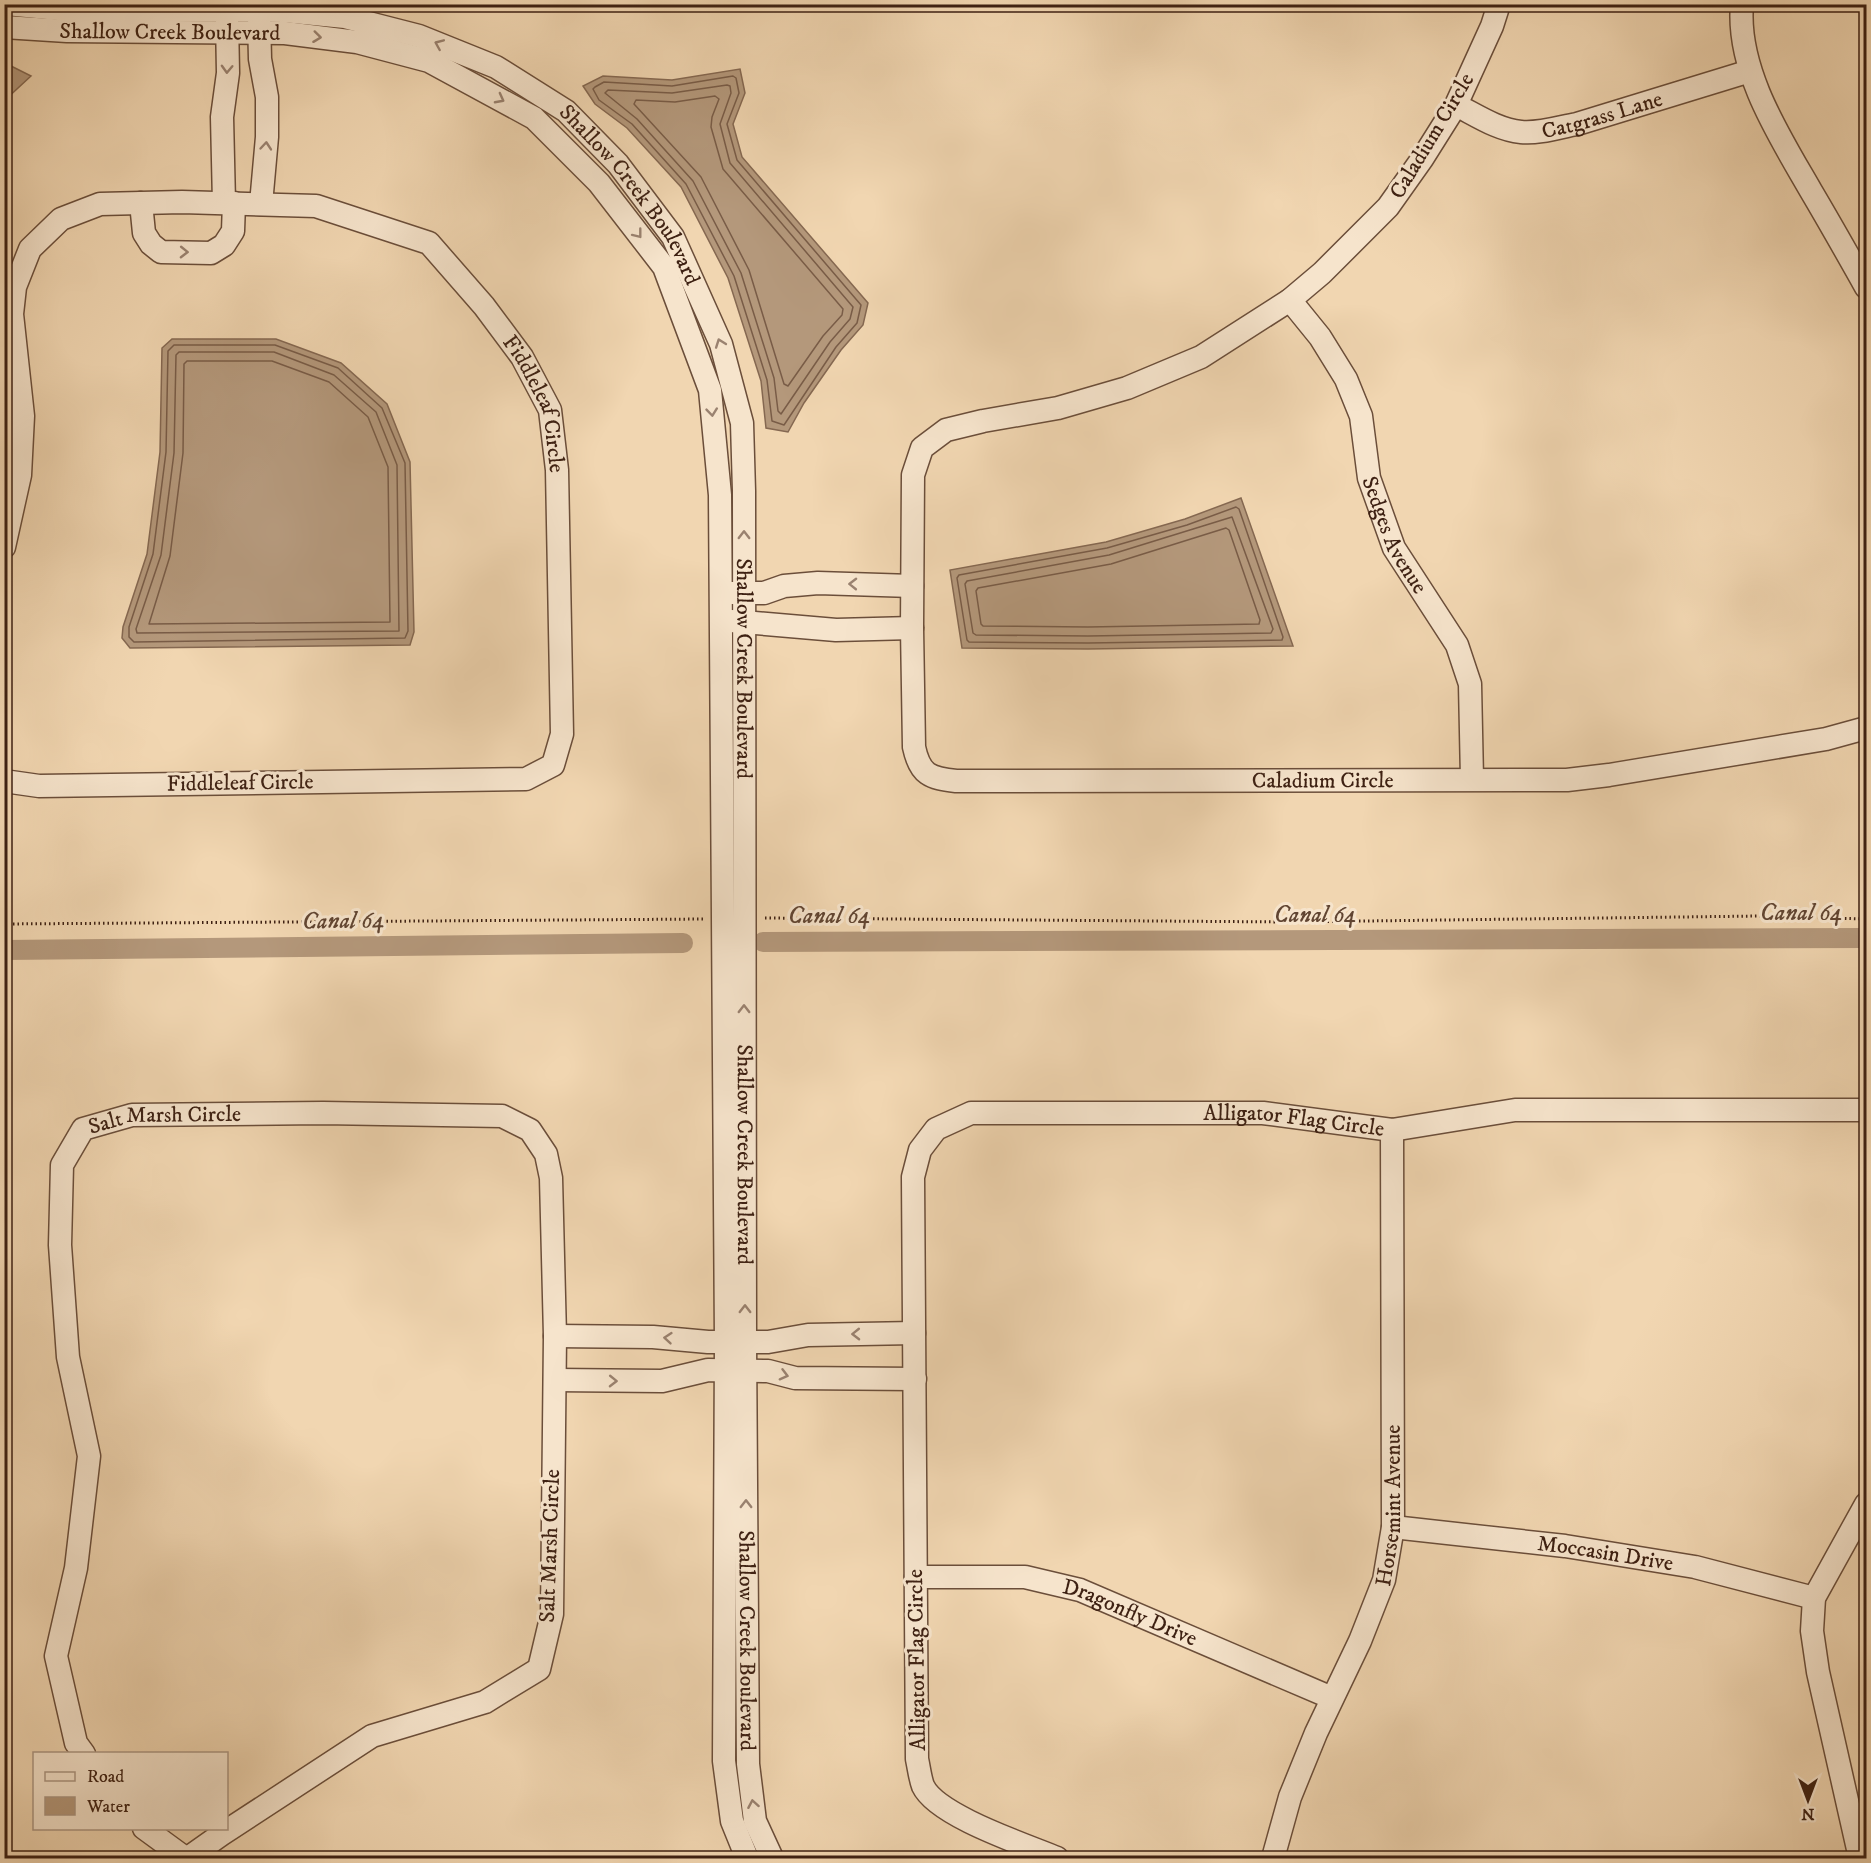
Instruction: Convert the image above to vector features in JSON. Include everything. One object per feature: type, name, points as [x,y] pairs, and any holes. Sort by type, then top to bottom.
[{"type":"street","name":"Shallow Creek Boulevard","points":[[6,4],[69,10],[227,16],[259,16],[284,11],[345,17],[419,36],[496,67],[566,111],[618,164],[673,237],[721,344],[742,423],[744,621],[733,919]]},
{"type":"street","name":"Caladium Circle","points":[[1499,4],[1492,26],[1456,105],[1422,159],[1388,207],[1322,273],[1290,300],[1201,357],[1127,388],[1058,408],[946,430],[922,448],[913,475],[912,628],[914,747],[917,763],[932,778],[956,781],[1567,780],[1827,739],[1866,728]]},
{"type":"street","points":[[1742,4],[1741,18],[1750,71],[1771,123],[1866,286]]},
{"type":"street","name":"Shallow Creek Boulevard","points":[[4,27],[67,32],[227,16]]},
{"type":"street","points":[[141,203],[144,233],[151,244],[161,252],[211,253],[224,245],[233,231],[222,117],[228,73],[227,16]]},
{"type":"street","name":"Shallow Creek Boulevard","points":[[259,16],[285,33],[357,42],[429,61],[534,118],[599,183],[664,267],[710,390],[720,495],[720,621],[733,919],[736,1342],[724,1761],[732,1821],[747,1858]]},
{"type":"street","points":[[259,16],[260,59],[267,97],[267,137],[261,204]]},
{"type":"street","name":"Catgrass Lane","points":[[1456,105],[1504,128],[1522,132],[1549,130],[1577,124],[1750,71]]},
{"type":"street","name":"Fiddleleaf Circle","points":[[4,547],[20,476],[23,416],[12,314],[15,287],[30,249],[61,219],[100,204],[229,203],[316,206],[429,243],[484,306],[516,349],[550,410],[557,470],[562,734],[553,765],[526,779],[39,786],[4,781]]},
{"type":"street","name":"Sedges Avenue","points":[[1290,300],[1320,337],[1346,380],[1361,416],[1369,478],[1394,548],[1457,645],[1470,684],[1472,779]]},
{"type":"street","points":[[720,593],[764,592],[784,586],[818,583],[912,586]]},
{"type":"street","points":[[720,621],[744,621],[836,630],[912,628]]},
{"type":"street","name":"Alligator Flag Circle","points":[[1057,1858],[956,1815],[937,1802],[924,1787],[917,1759],[914,1177],[920,1150],[936,1129],[971,1113],[1263,1113],[1392,1130],[1515,1110],[1866,1110]]},
{"type":"street","name":"Salt Marsh Circle","points":[[83,1752],[76,1743],[56,1656],[76,1568],[89,1456],[68,1357],[60,1245],[62,1165],[82,1129],[132,1115],[323,1113],[502,1116],[530,1130],[546,1154],[551,1178],[555,1336],[552,1614],[539,1669],[485,1702],[372,1736],[186,1858],[147,1830]]},
{"type":"street","name":"Horsemint Avenue","points":[[1273,1858],[1290,1797],[1332,1698],[1360,1641],[1384,1580],[1393,1527],[1392,1130]]},
{"type":"street","points":[[555,1336],[768,1342],[808,1335],[914,1333]]},
{"type":"street","points":[[555,1380],[662,1381],[708,1370],[768,1371],[795,1378],[915,1379]]},
{"type":"street","name":"Shallow Creek Boulevard","points":[[735,1370],[748,1764],[756,1821],[772,1858]]},
{"type":"street","points":[[1860,1858],[1818,1672],[1812,1631],[1814,1598],[1866,1504]]},
{"type":"street","name":"Moccasin Drive","points":[[1393,1527],[1565,1545],[1695,1567],[1814,1598]]},
{"type":"street","name":"Dragonfly Drive","points":[[916,1577],[1025,1577],[1080,1590],[1332,1698]]},
{"type":"path","points":[[4,924],[733,919],[1287,922],[1759,916],[1866,919]]},
{"type":"shaded area","points":[[526,1852],[558,1858],[465,1858]]},
{"type":"water","points":[[4,64],[31,76],[5,100]]},
{"type":"water","points":[[740,69],[745,93],[733,124],[742,157],[868,303],[863,325],[841,350],[804,403],[788,432],[766,428],[761,381],[728,278],[681,187],[627,128],[595,104],[583,86],[603,76],[672,80]]},
{"type":"water","points":[[172,339],[276,339],[341,363],[387,404],[410,462],[414,632],[410,645],[130,648],[122,638],[123,627],[147,554],[160,452],[162,348]]},
{"type":"water","points":[[1241,498],[1293,646],[962,648],[950,570],[1106,542],[1185,519]]},
{"type":"waterway","name":"Canal 64","points":[[763,942],[1866,938]]},
{"type":"waterway","name":"Canal 64","points":[[4,950],[683,943]]}]
